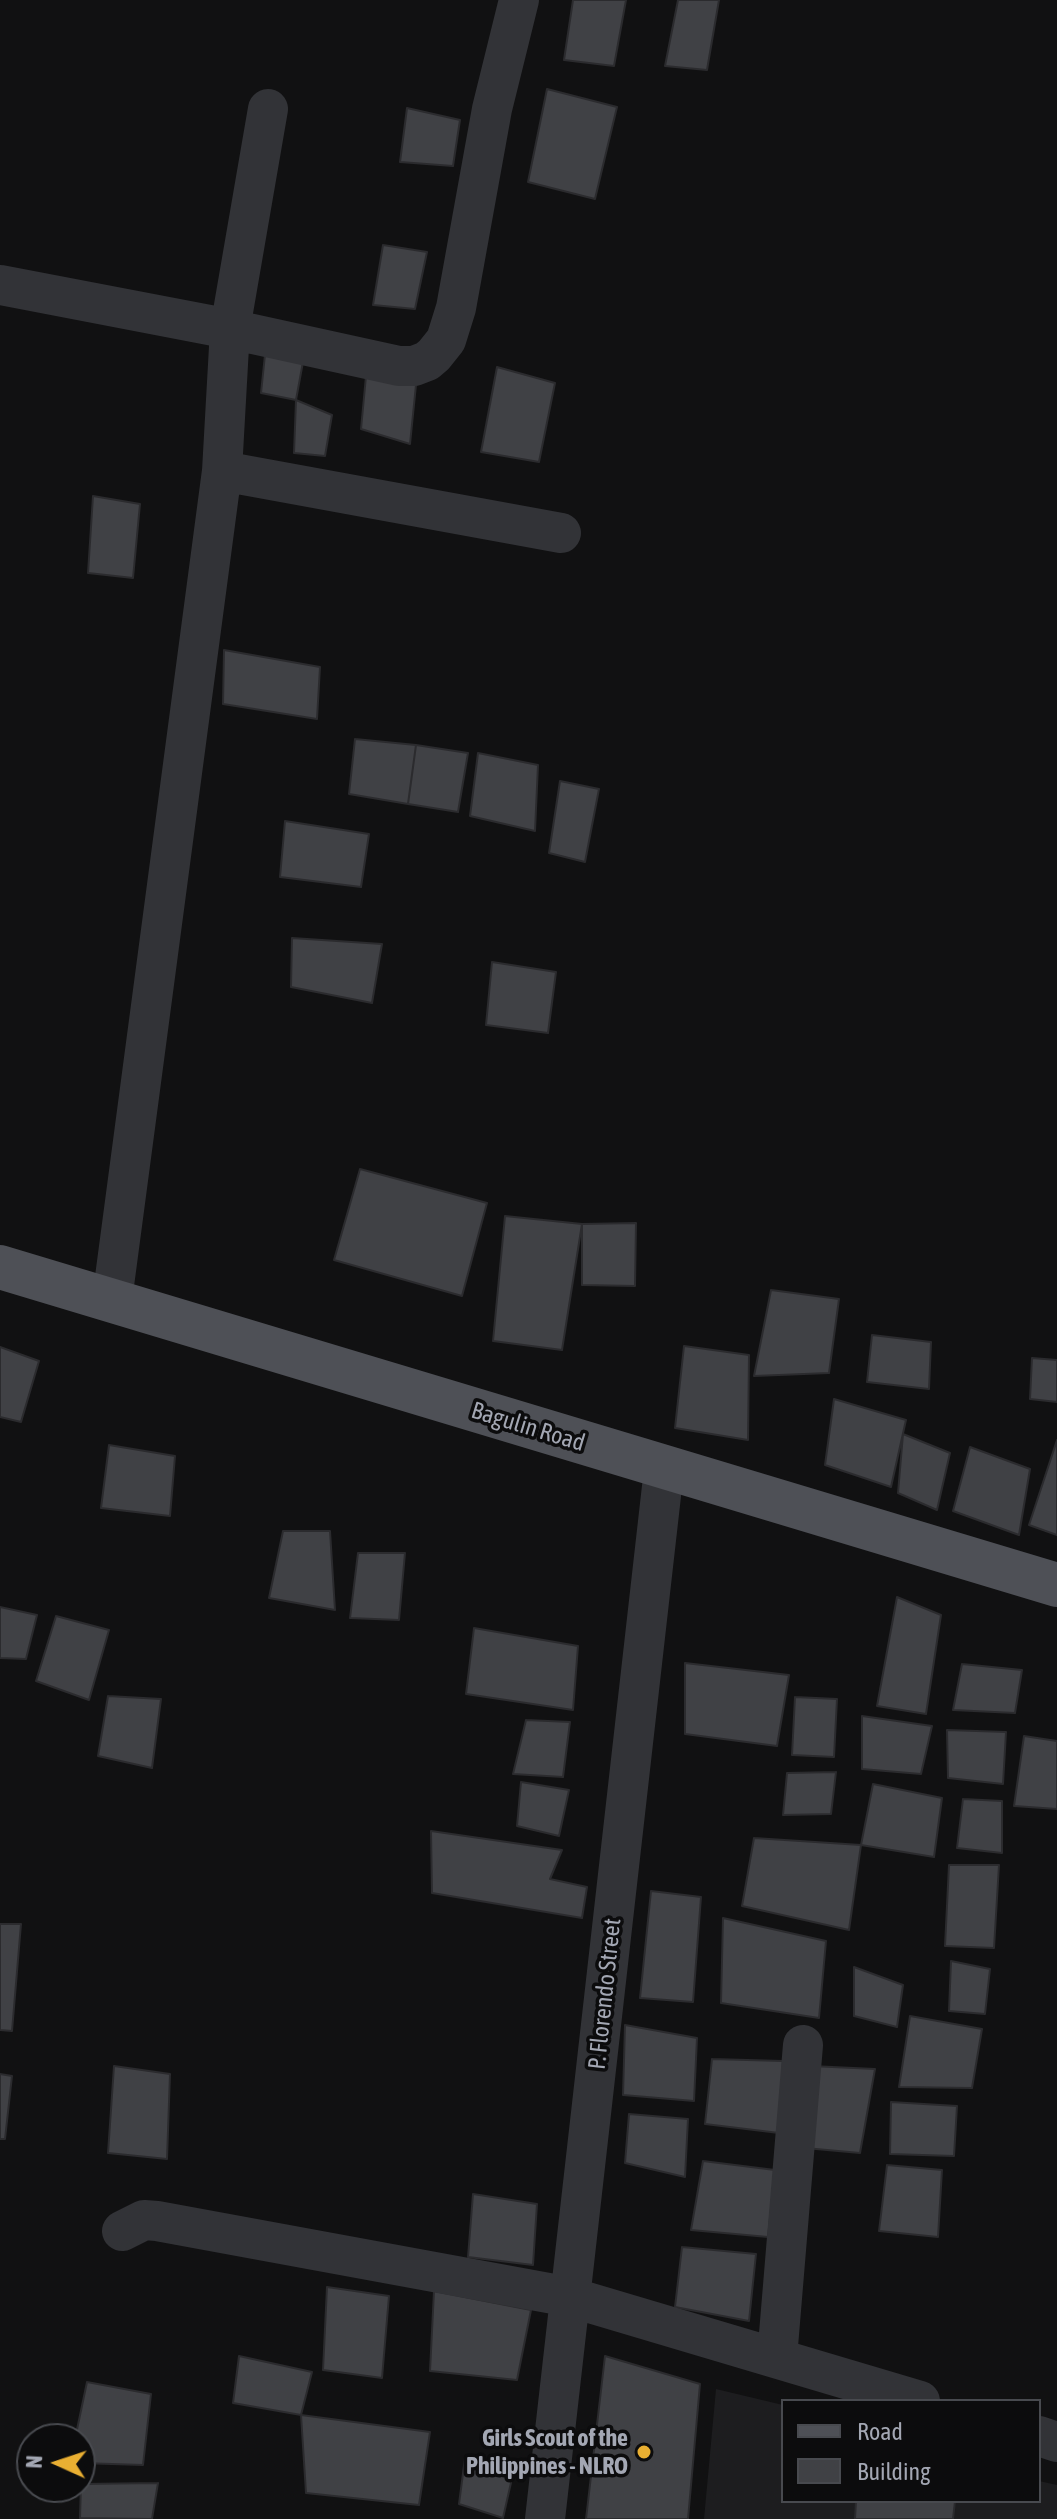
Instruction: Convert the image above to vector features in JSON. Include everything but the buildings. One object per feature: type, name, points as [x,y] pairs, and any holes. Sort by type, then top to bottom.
[{"type":"main road","name":"Bagulin Road","points":[[0,1267],[1057,1585]]},
{"type":"street","points":[[0,285],[230,329],[399,366],[414,366],[427,361],[446,340],[456,308],[492,109],[519,0]]},
{"type":"street","points":[[112,1300],[222,471],[230,329],[268,109]]},
{"type":"street","points":[[222,471],[561,533]]},
{"type":"street","name":"P. Florendo Street","points":[[545,2519],[664,1469]]},
{"type":"street","points":[[777,2358],[803,2045]]},
{"type":"street","points":[[122,2231],[144,2220],[157,2221],[570,2297],[913,2399]]},
{"type":"shaded area","points":[[716,2389],[781,2405],[781,2503],[1041,2503],[1041,2481],[1057,2485],[1057,2519],[704,2519]]},
{"type":"place","name":"Girls Scout of the Philippines - NLRO","points":[[644,2452]]}]
